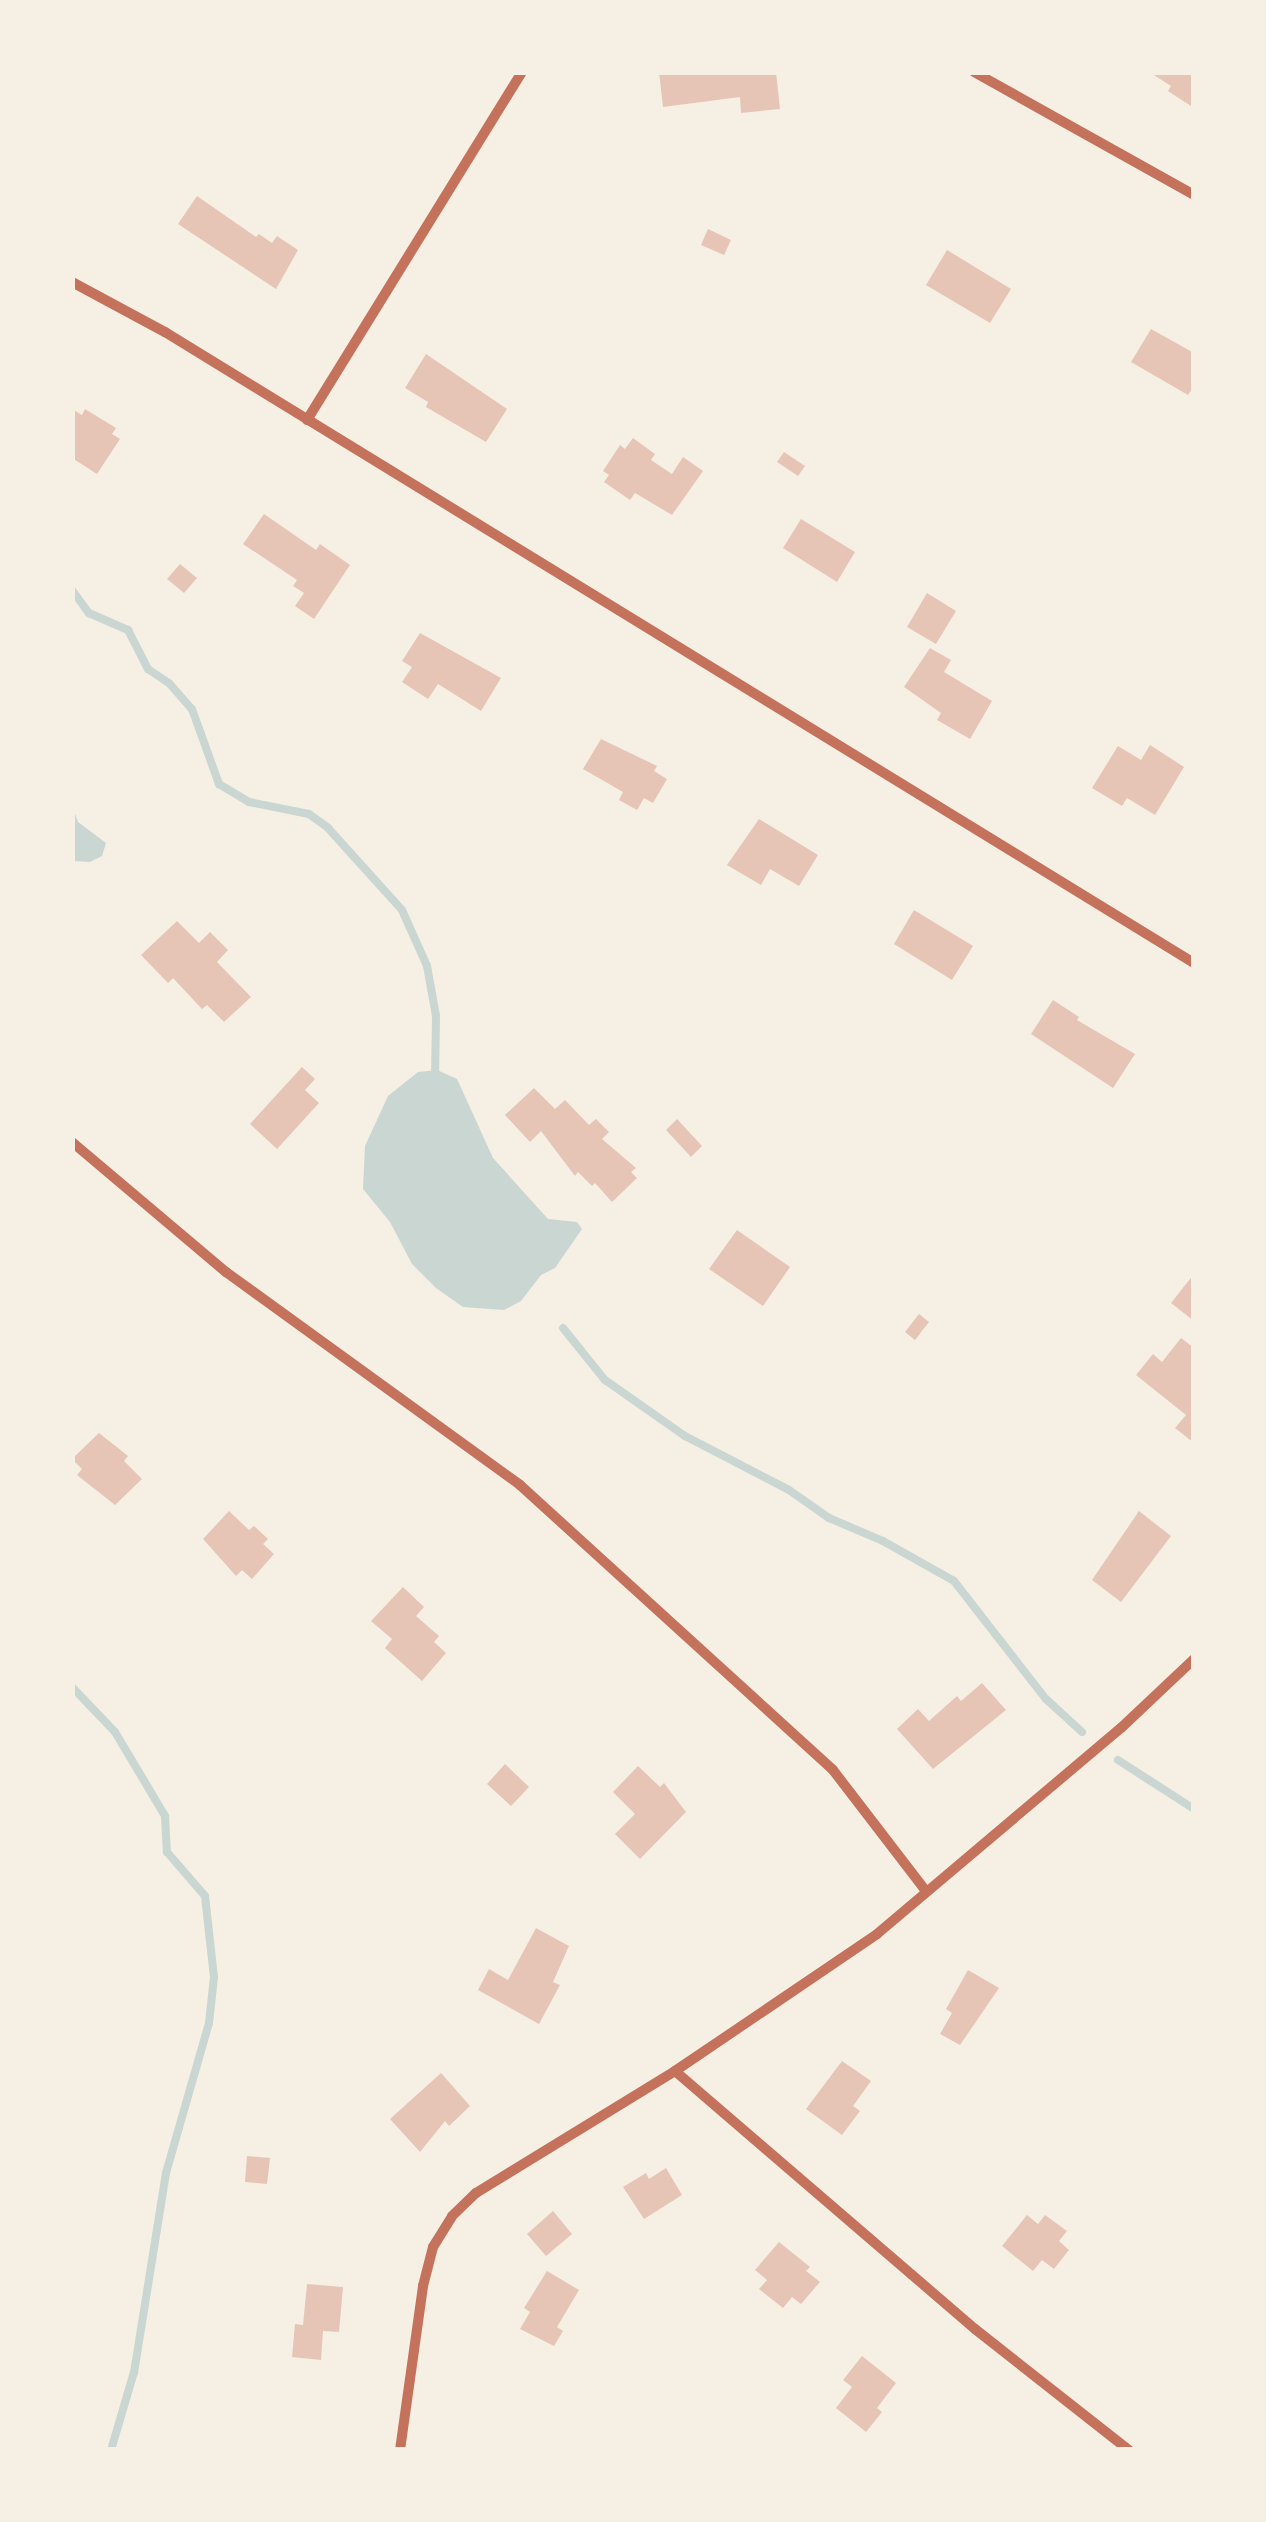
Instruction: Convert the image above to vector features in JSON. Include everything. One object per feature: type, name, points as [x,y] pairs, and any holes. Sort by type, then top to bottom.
[{"type":"street","points":[[307,420],[522,72]]},
{"type":"street","points":[[974,72],[1194,194]]},
{"type":"street","points":[[72,282],[307,420],[1194,963]]},
{"type":"street","points":[[72,1142],[226,1272],[520,1485],[833,1770],[925,1890]]},
{"type":"street","points":[[400,2450],[423,2286],[434,2247],[452,2216],[505,2174],[676,2071],[877,1934],[1122,1728],[1194,1659]]},
{"type":"street","points":[[676,2071],[934,2294],[1130,2450]]},
{"type":"shaded area","points":[[73,808],[78,822],[106,843],[102,856],[90,862],[73,861]]},
{"type":"shaded area","points":[[437,1070],[457,1079],[493,1158],[548,1219],[577,1222],[582,1229],[555,1268],[541,1275],[521,1301],[504,1310],[463,1307],[436,1288],[412,1264],[390,1222],[363,1189],[365,1146],[388,1096],[418,1072]]},
{"type":"building","points":[[659,72],[776,72],[780,109],[741,113],[740,97],[663,107]]},
{"type":"building","points":[[1149,72],[1194,72],[1194,108],[1168,91],[1171,86]]},
{"type":"building","points":[[197,196],[256,237],[259,234],[272,243],[277,236],[298,250],[276,289],[178,224]]},
{"type":"building","points":[[708,229],[731,240],[724,255],[701,245]]},
{"type":"building","points":[[947,250],[1011,289],[990,323],[926,285]]},
{"type":"building","points":[[1151,329],[1194,353],[1194,386],[1188,395],[1131,362]]},
{"type":"building","points":[[426,354],[507,409],[486,442],[426,407],[428,402],[405,388]]},
{"type":"building","points":[[72,409],[82,415],[85,409],[116,428],[112,434],[120,439],[97,474],[72,458]]},
{"type":"building","points":[[633,438],[655,454],[651,460],[672,474],[683,457],[703,471],[672,515],[635,493],[630,500],[604,482],[609,475],[603,471],[620,445],[625,449]]},
{"type":"building","points":[[784,452],[805,466],[798,476],[777,462]]},
{"type":"building","points":[[264,514],[316,550],[320,544],[350,565],[314,619],[295,606],[304,593],[293,586],[297,580],[243,544]]},
{"type":"building","points":[[801,519],[855,552],[837,582],[783,548]]},
{"type":"building","points":[[180,564],[197,578],[184,593],[167,579]]},
{"type":"building","points":[[927,593],[956,611],[936,644],[907,627]]},
{"type":"building","points":[[420,633],[501,678],[481,711],[438,684],[428,699],[402,682],[412,667],[402,661]]},
{"type":"building","points":[[930,648],[951,660],[944,672],[992,701],[970,739],[937,720],[941,713],[904,687]]},
{"type":"building","points":[[601,739],[657,766],[654,771],[667,779],[653,803],[644,798],[637,810],[619,800],[623,792],[583,769]]},
{"type":"building","points":[[1150,745],[1184,767],[1155,815],[1127,798],[1122,806],[1092,788],[1118,746],[1141,760]]},
{"type":"building","points":[[759,819],[818,855],[799,886],[770,869],[761,885],[727,865]]},
{"type":"building","points":[[914,910],[973,946],[952,980],[894,944]]},
{"type":"building","points":[[177,921],[199,943],[210,932],[228,950],[217,962],[251,997],[224,1022],[207,1005],[202,1009],[173,978],[168,983],[141,955]]},
{"type":"building","points":[[1053,1000],[1079,1017],[1077,1020],[1135,1054],[1113,1088],[1031,1034]]},
{"type":"building","points":[[302,1067],[315,1079],[305,1090],[319,1103],[277,1149],[250,1124]]},
{"type":"building","points":[[534,1088],[555,1109],[565,1100],[589,1125],[596,1119],[609,1132],[602,1139],[636,1168],[631,1172],[637,1178],[612,1202],[595,1183],[592,1186],[578,1172],[575,1176],[541,1131],[530,1142],[505,1115]]},
{"type":"building","points":[[677,1119],[702,1146],[691,1157],[666,1130]]},
{"type":"building","points":[[737,1230],[790,1267],[763,1306],[709,1269]]},
{"type":"building","points":[[1194,1274],[1194,1321],[1171,1303]]},
{"type":"building","points":[[919,1314],[929,1322],[915,1340],[905,1332]]},
{"type":"building","points":[[1181,1338],[1194,1348],[1194,1443],[1175,1428],[1186,1415],[1136,1375],[1153,1354],[1162,1362]]},
{"type":"building","points":[[99,1433],[128,1456],[124,1461],[142,1479],[115,1505],[77,1475],[82,1469],[72,1459]]},
{"type":"building","points":[[229,1511],[249,1530],[254,1526],[268,1539],[263,1544],[274,1554],[252,1579],[242,1570],[236,1576],[203,1539]]},
{"type":"building","points":[[1139,1511],[1171,1536],[1121,1602],[1092,1580]]},
{"type":"building","points":[[403,1587],[424,1607],[416,1616],[439,1636],[434,1642],[446,1653],[422,1681],[385,1648],[392,1639],[371,1621]]},
{"type":"building","points":[[982,1683],[1006,1710],[933,1769],[897,1729],[918,1709],[929,1721],[957,1696],[961,1701]]},
{"type":"building","points":[[505,1764],[529,1787],[511,1806],[487,1784]]},
{"type":"building","points":[[638,1766],[660,1787],[664,1783],[686,1812],[640,1859],[615,1834],[635,1814],[613,1792]]},
{"type":"building","points":[[536,1928],[569,1946],[553,1982],[560,1985],[539,2024],[478,1990],[489,1969],[508,1980]]},
{"type":"building","points":[[968,1970],[999,1988],[960,2045],[940,2034],[952,2013],[946,2009]]},
{"type":"building","points":[[842,2061],[871,2081],[853,2106],[860,2111],[842,2135],[806,2109]]},
{"type":"building","points":[[441,2073],[470,2106],[449,2126],[445,2121],[420,2152],[390,2119]]},
{"type":"building","points":[[247,2156],[270,2158],[267,2184],[245,2182]]},
{"type":"building","points":[[666,2168],[682,2195],[644,2219],[623,2187],[646,2173],[649,2179]]},
{"type":"building","points":[[553,2211],[572,2234],[546,2256],[527,2234]]},
{"type":"building","points":[[1027,2215],[1038,2224],[1045,2215],[1067,2231],[1059,2241],[1069,2250],[1054,2269],[1042,2260],[1033,2271],[1002,2246]]},
{"type":"building","points":[[779,2242],[810,2267],[806,2271],[820,2282],[801,2304],[792,2297],[783,2308],[759,2289],[767,2280],[755,2270]]},
{"type":"building","points":[[547,2271],[579,2290],[557,2327],[563,2331],[554,2346],[520,2329],[530,2312],[524,2308]]},
{"type":"building","points":[[307,2284],[343,2287],[339,2332],[323,2331],[321,2360],[292,2357],[295,2324],[303,2325]]},
{"type":"building","points":[[862,2356],[896,2383],[877,2408],[882,2412],[866,2432],[836,2408],[852,2387],[843,2380]]},
{"type":"waterway","points":[[72,590],[89,613],[128,630],[148,669],[169,683],[192,709],[219,784],[249,802],[309,814],[328,828],[402,910],[427,966],[436,1016],[435,1079]]},
{"type":"waterway","points":[[563,1328],[605,1380],[685,1436],[789,1490],[829,1518],[883,1541],[954,1581],[1046,1699],[1082,1732]]},
{"type":"waterway","points":[[72,1687],[115,1732],[165,1816],[167,1852],[205,1896],[214,1977],[209,2023],[166,2173],[134,2372],[111,2450]]},
{"type":"waterway","points":[[1118,1760],[1194,1809]]}]
